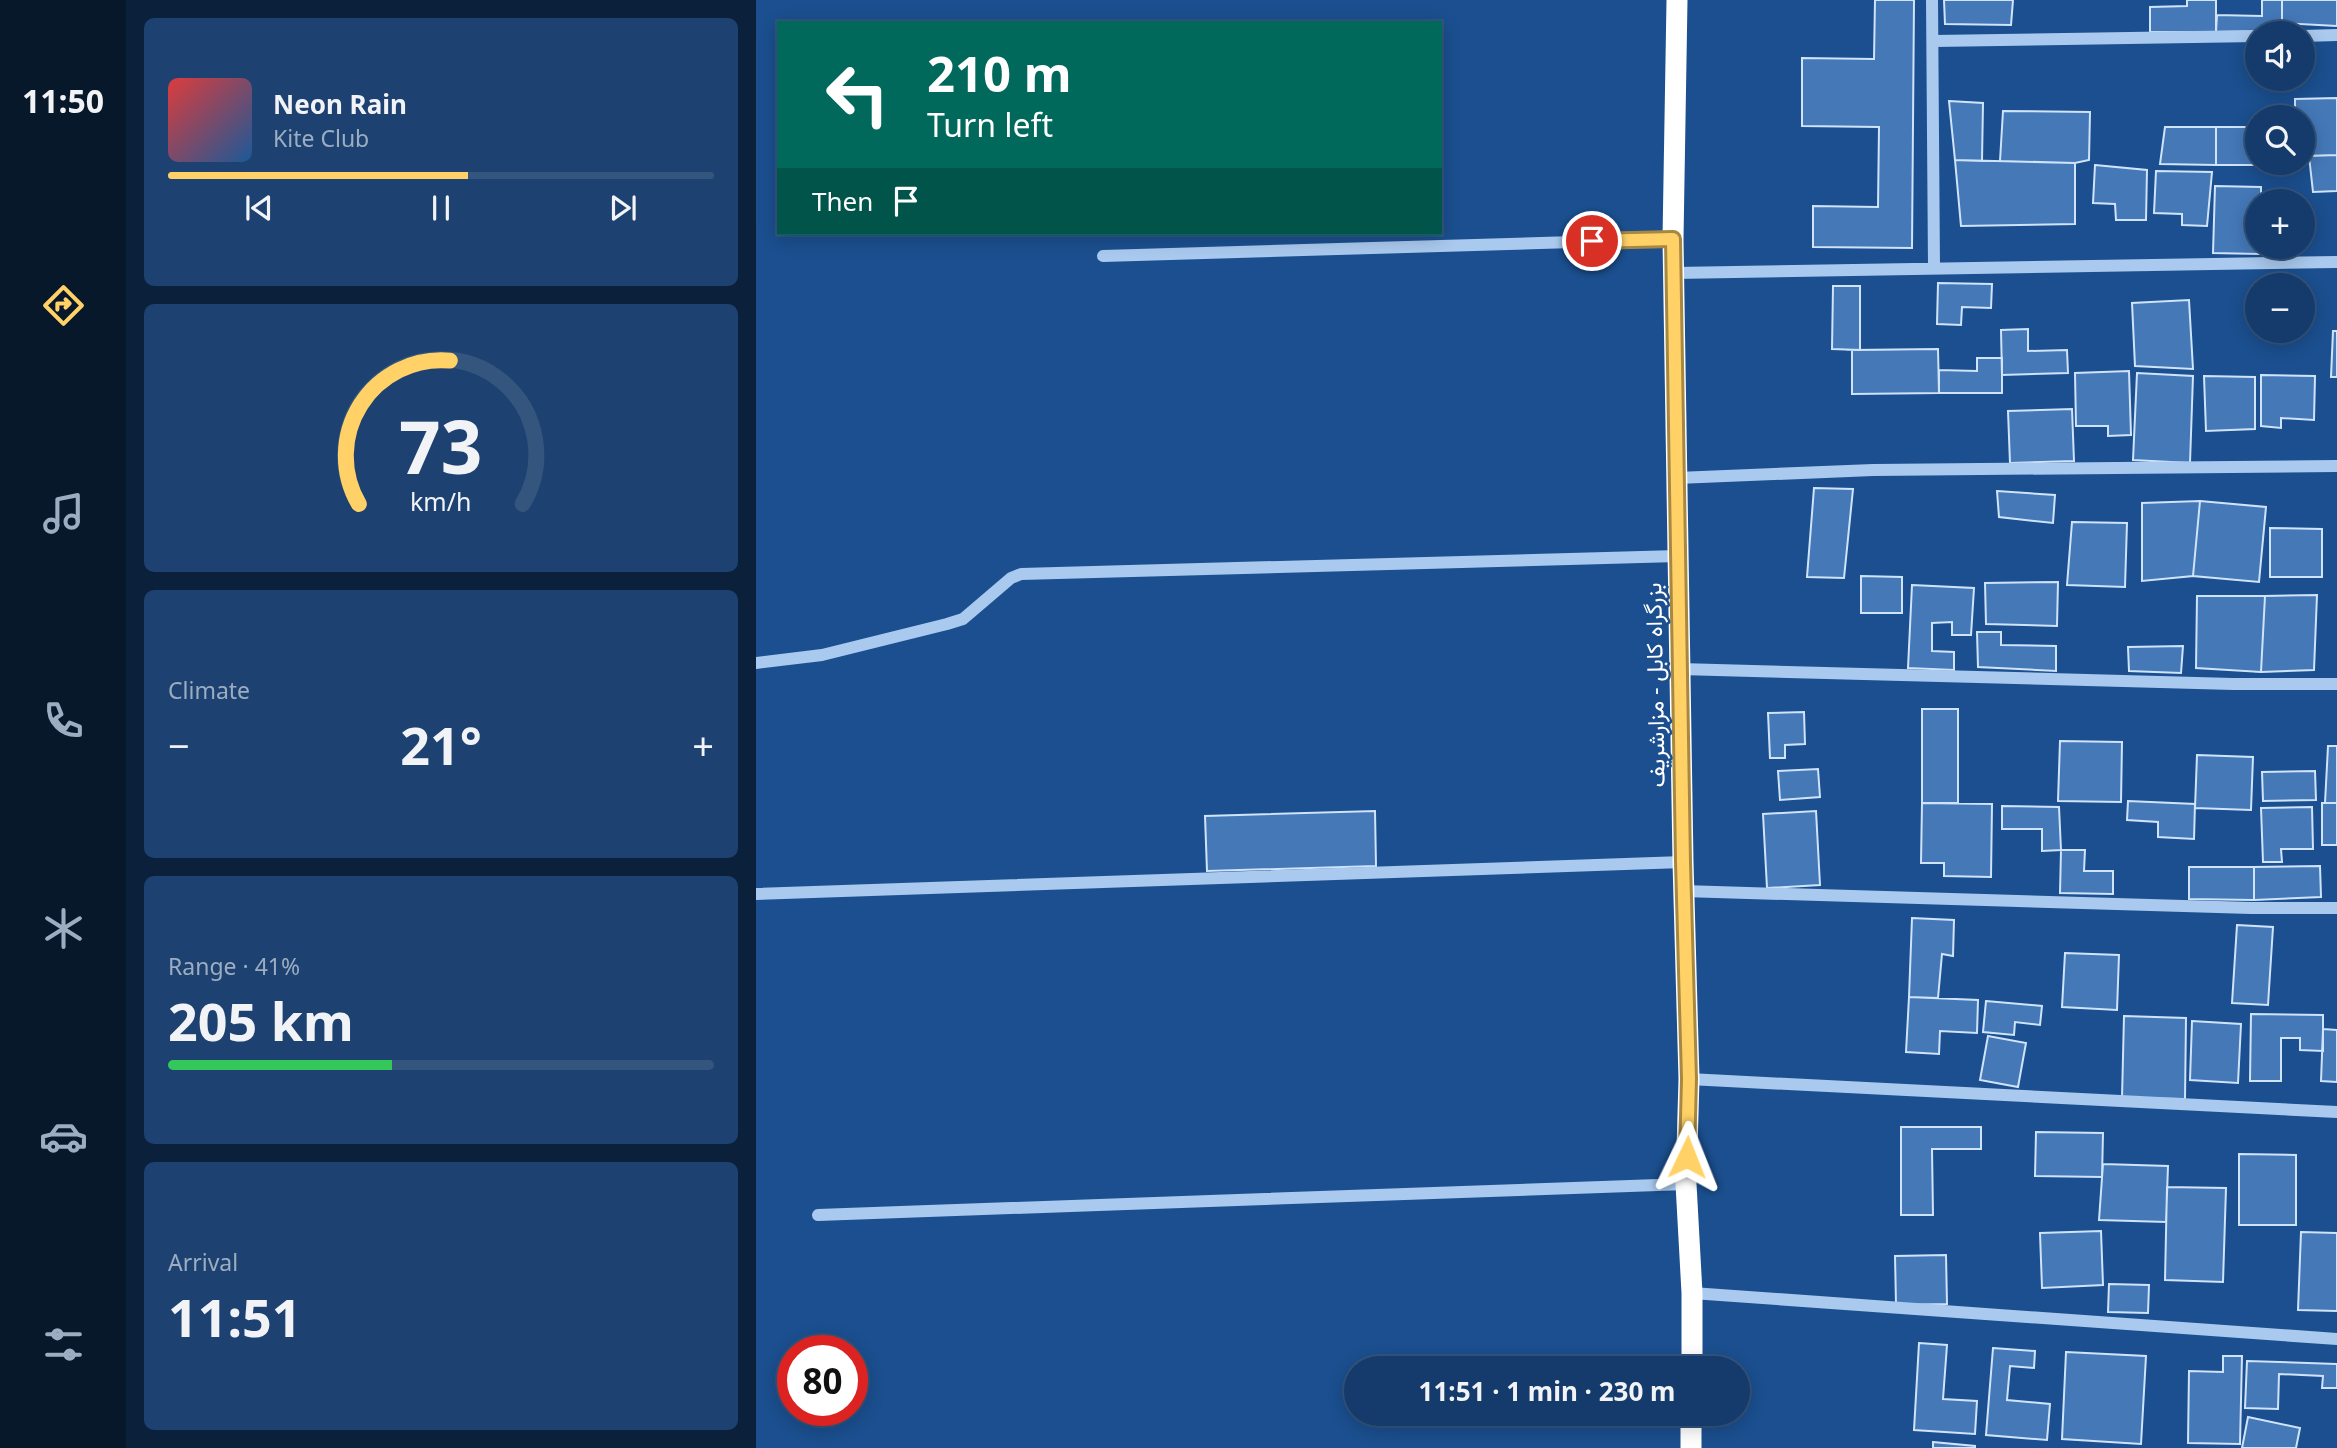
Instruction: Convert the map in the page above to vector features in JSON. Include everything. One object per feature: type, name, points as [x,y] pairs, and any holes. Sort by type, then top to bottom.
[{"type":"highway","name":"بزرگراه کابل - مزارشریف","points":[[1677,0],[1673,239],[1683,891],[1689,1079],[1686,1184],[1692,1293],[1692,1356]]},
{"type":"highway","points":[[1691,1426],[1691,1448]]},
{"type":"street","points":[[1932,0],[1934,267]]},
{"type":"street","points":[[2315,36],[2337,36]]},
{"type":"street","points":[[1934,41],[2245,37]]},
{"type":"street","points":[[1103,256],[1673,239]]},
{"type":"street","points":[[1674,273],[2337,262]]},
{"type":"street","points":[[1677,478],[1873,470],[2337,466]]},
{"type":"street","points":[[756,663],[822,655],[947,624],[964,618],[1011,578],[1021,574],[1678,556]]},
{"type":"street","points":[[1680,669],[2233,684],[2337,684]]},
{"type":"street","points":[[756,894],[1683,862]]},
{"type":"street","points":[[1683,891],[2237,908],[2337,908]]},
{"type":"street","points":[[1689,1079],[2337,1112]]},
{"type":"street","points":[[818,1215],[1686,1184]]},
{"type":"street","points":[[1692,1293],[2337,1339]]},
{"type":"building","points":[[1875,0],[1914,0],[1912,248],[1813,247],[1813,206],[1878,207],[1879,127],[1802,126],[1802,58],[1874,59]]},
{"type":"building","points":[[1944,0],[2013,0],[2011,25],[1945,24]]},
{"type":"building","points":[[2187,0],[2216,0],[2216,32],[2150,32],[2150,7],[2187,6]]},
{"type":"building","points":[[2262,0],[2282,0],[2282,21],[2245,21],[2245,32],[2216,32],[2217,15],[2262,16]]},
{"type":"building","points":[[2282,0],[2337,0],[2337,26],[2315,25],[2315,21],[2282,21]]},
{"type":"building","points":[[2337,98],[2337,155],[2315,156],[2315,105],[2295,105],[2295,99]]},
{"type":"building","points":[[1949,101],[1983,103],[1982,161],[1955,160]]},
{"type":"building","points":[[2003,111],[2090,112],[2089,160],[2075,163],[2000,161]]},
{"type":"building","points":[[2165,127],[2216,127],[2216,165],[2160,164]]},
{"type":"building","points":[[2216,127],[2245,127],[2245,165],[2216,165]]},
{"type":"building","points":[[2337,155],[2337,191],[2315,192],[2313,189],[2311,175],[2315,175],[2315,156]]},
{"type":"building","points":[[1955,160],[2075,163],[2075,224],[1961,226]]},
{"type":"building","points":[[2095,165],[2147,170],[2146,220],[2116,220],[2115,204],[2093,203]]},
{"type":"building","points":[[2156,171],[2212,172],[2207,226],[2182,225],[2182,214],[2154,213]]},
{"type":"building","points":[[2215,186],[2261,187],[2245,189],[2245,254],[2213,253]]},
{"type":"building","points":[[1938,283],[1992,284],[1991,308],[1962,307],[1961,325],[1937,324]]},
{"type":"building","points":[[1833,286],[1860,286],[1860,350],[1832,349]]},
{"type":"building","points":[[2189,300],[2193,369],[2135,366],[2132,303]]},
{"type":"building","points":[[2028,329],[2028,351],[2067,350],[2068,373],[2002,375],[2001,330]]},
{"type":"building","points":[[2333,331],[2337,331],[2337,377],[2331,377]]},
{"type":"building","points":[[1938,349],[1939,393],[1852,394],[1852,350]]},
{"type":"building","points":[[1977,358],[2002,358],[2002,393],[1939,393],[1939,370],[1977,371]]},
{"type":"building","points":[[2129,371],[2131,435],[2108,436],[2108,426],[2076,426],[2075,373]]},
{"type":"building","points":[[2137,373],[2193,376],[2190,463],[2133,460]]},
{"type":"building","points":[[2261,375],[2315,376],[2314,420],[2281,418],[2281,428],[2261,426]]},
{"type":"building","points":[[2204,376],[2255,377],[2255,429],[2206,431]]},
{"type":"building","points":[[2072,409],[2074,461],[2010,463],[2008,411]]},
{"type":"building","points":[[1814,488],[1853,489],[1844,578],[1807,577]]},
{"type":"building","points":[[1997,491],[2055,495],[2053,523],[1999,517]]},
{"type":"building","points":[[2200,501],[2193,576],[2142,581],[2142,503]]},
{"type":"building","points":[[2200,501],[2266,507],[2259,582],[2193,576]]},
{"type":"building","points":[[2072,522],[2127,523],[2125,587],[2067,585]]},
{"type":"building","points":[[2270,528],[2322,529],[2322,577],[2270,577]]},
{"type":"building","points":[[1861,576],[1902,577],[1902,613],[1861,613]]},
{"type":"building","points":[[2058,582],[2057,626],[1986,624],[1985,583]]},
{"type":"building","points":[[1912,585],[1974,588],[1971,635],[1952,635],[1952,622],[1932,623],[1932,651],[1954,652],[1954,670],[1908,668]]},
{"type":"building","points":[[2317,595],[2314,670],[2261,672],[2265,596]]},
{"type":"building","points":[[2197,596],[2265,596],[2261,672],[2196,668]]},
{"type":"building","points":[[1977,632],[2001,632],[2001,645],[2056,646],[2056,671],[1978,667]]},
{"type":"building","points":[[2183,646],[2181,673],[2129,671],[2128,647]]},
{"type":"building","points":[[1922,709],[1958,709],[1958,803],[1922,803]]},
{"type":"building","points":[[1804,712],[1805,744],[1785,745],[1785,758],[1770,758],[1768,713]]},
{"type":"building","points":[[2060,741],[2122,742],[2121,802],[2058,801]]},
{"type":"building","points":[[2328,746],[2337,746],[2337,803],[2325,803]]},
{"type":"building","points":[[2197,755],[2253,757],[2251,810],[2195,808]]},
{"type":"building","points":[[1818,769],[1820,797],[1780,800],[1778,771]]},
{"type":"building","points":[[2315,771],[2316,800],[2263,801],[2262,772]]},
{"type":"building","points":[[2128,801],[2195,804],[2194,839],[2158,837],[2158,822],[2127,820]]},
{"type":"building","points":[[1922,803],[1992,804],[1991,877],[1944,876],[1944,863],[1921,863]]},
{"type":"building","points":[[2322,803],[2337,803],[2337,845],[2322,845]]},
{"type":"building","points":[[2002,806],[2059,807],[2061,850],[2042,851],[2042,829],[2002,829]]},
{"type":"building","points":[[2312,807],[2313,849],[2281,849],[2282,862],[2263,862],[2261,808]]},
{"type":"building","points":[[1375,811],[1376,866],[1207,871],[1205,816]]},
{"type":"building","points":[[1816,811],[1820,885],[1767,888],[1763,814]]},
{"type":"building","points":[[2061,850],[2085,850],[2084,871],[2113,871],[2113,894],[2060,893]]},
{"type":"building","points":[[2320,866],[2321,897],[2254,900],[2254,867]]},
{"type":"building","points":[[2189,867],[2254,867],[2254,900],[2189,899]]},
{"type":"building","points":[[1912,918],[1954,920],[1953,956],[1942,954],[1938,998],[1909,997]]},
{"type":"building","points":[[2237,925],[2273,927],[2268,1005],[2232,1003]]},
{"type":"building","points":[[2065,953],[2119,955],[2117,1010],[2062,1007]]},
{"type":"building","points":[[1909,997],[1978,1000],[1977,1033],[1940,1031],[1939,1054],[1906,1052]]},
{"type":"building","points":[[1986,1001],[2042,1006],[2040,1025],[2015,1022],[2014,1035],[1983,1032]]},
{"type":"building","points":[[2251,1014],[2323,1015],[2323,1051],[2300,1050],[2300,1038],[2281,1038],[2281,1081],[2250,1081]]},
{"type":"building","points":[[2124,1016],[2186,1018],[2185,1099],[2122,1098]]},
{"type":"building","points":[[2192,1021],[2241,1024],[2238,1083],[2190,1080]]},
{"type":"building","points":[[2323,1029],[2337,1030],[2337,1082],[2321,1081]]},
{"type":"building","points":[[1988,1036],[2026,1043],[2018,1087],[1980,1080]]},
{"type":"building","points":[[1901,1127],[1981,1127],[1981,1149],[1932,1149],[1933,1215],[1901,1215]]},
{"type":"building","points":[[2036,1132],[2103,1133],[2102,1177],[2035,1176]]},
{"type":"building","points":[[2239,1154],[2296,1155],[2296,1225],[2239,1225]]},
{"type":"building","points":[[2103,1164],[2168,1166],[2166,1222],[2099,1220]]},
{"type":"building","points":[[2167,1187],[2226,1188],[2223,1282],[2165,1280]]},
{"type":"building","points":[[2101,1231],[2103,1285],[2042,1288],[2040,1233]]},
{"type":"building","points":[[2301,1232],[2337,1233],[2337,1311],[2298,1310]]},
{"type":"building","points":[[1946,1255],[1947,1304],[1896,1305],[1895,1256]]},
{"type":"building","points":[[2109,1284],[2149,1285],[2148,1313],[2108,1312]]},
{"type":"building","points":[[1919,1343],[1947,1345],[1943,1399],[1977,1401],[1975,1434],[1914,1430]]},
{"type":"building","points":[[1993,1348],[2035,1351],[2034,1368],[2010,1366],[2007,1400],[2050,1404],[2047,1440],[1986,1435]]},
{"type":"building","points":[[2066,1352],[2146,1356],[2141,1444],[2062,1439]]},
{"type":"building","points":[[2223,1356],[2242,1356],[2240,1444],[2188,1443],[2189,1371],[2223,1372]]},
{"type":"building","points":[[2247,1361],[2337,1364],[2337,1388],[2322,1388],[2323,1376],[2279,1374],[2278,1409],[2245,1408]]},
{"type":"building","points":[[2248,1417],[2300,1428],[2296,1448],[2242,1448]]},
{"type":"building","points":[[1933,1442],[1975,1446],[1975,1448],[1933,1448]]},
{"type":"route","points":[[1592,241],[1673,239],[1689,1079],[1687,1157]]}]
